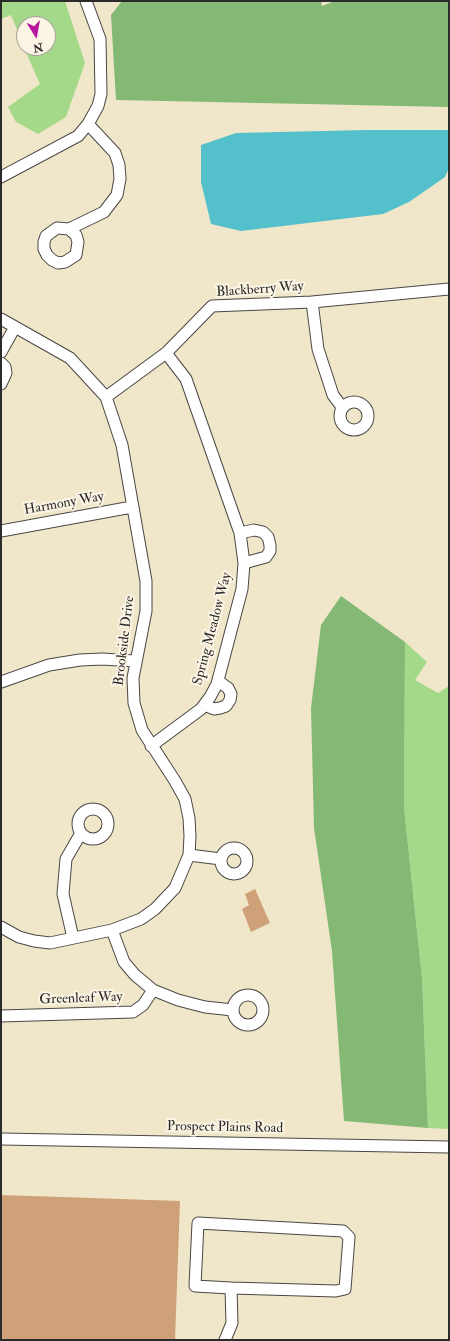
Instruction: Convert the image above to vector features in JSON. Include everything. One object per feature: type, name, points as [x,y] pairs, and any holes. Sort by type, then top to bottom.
[{"type":"street","points":[[1,176],[78,136],[88,124],[98,106],[101,94],[100,39],[86,1]]},
{"type":"street","points":[[68,229],[104,212],[117,195],[120,179],[119,165],[115,153],[88,124]]},
{"type":"street","name":"Blackberry Way","points":[[106,397],[166,353],[212,306],[312,302],[449,289]]},
{"type":"street","points":[[312,302],[318,349],[333,395],[342,407]]},
{"type":"street","name":"Brookside Drive","points":[[1,319],[70,358],[106,397],[122,446],[146,581],[146,611],[133,678],[134,703],[137,718],[151,746],[175,781],[184,799],[189,818],[190,855],[176,888],[166,899],[141,919],[112,930],[50,943],[19,937],[1,927]]},
{"type":"street","points":[[1,352],[15,327]]},
{"type":"street","name":"Spring Meadow Way","points":[[151,746],[204,705],[210,697],[218,681],[242,589],[244,563],[240,533],[186,379],[166,353]]},
{"type":"street","points":[[1,363],[5,367],[6,374],[1,384]]},
{"type":"street","name":"Harmony Way","points":[[1,531],[132,507]]},
{"type":"street","name":"Spring Meadow Way","points":[[240,533],[254,530],[263,532],[268,537],[270,545],[270,551],[266,557],[244,563]]},
{"type":"street","points":[[1,682],[49,665],[80,660],[102,659],[135,662]]},
{"type":"street","points":[[204,705],[214,709],[220,708],[226,706],[230,700],[231,694],[228,688],[218,681]]},
{"type":"street","points":[[73,938],[63,894],[66,859],[81,833]]},
{"type":"street","points":[[190,855],[221,859]]},
{"type":"street","points":[[112,930],[124,962],[153,990],[178,1000],[206,1007],[233,1010]]},
{"type":"street","name":"Greenleaf Way","points":[[1,1016],[133,1012],[143,1005],[153,990]]},
{"type":"street","name":"Prospect Plains Road","points":[[1,1139],[449,1147]]},
{"type":"street","points":[[198,1223],[343,1231],[349,1238],[345,1289],[336,1291],[232,1288],[195,1286],[198,1223]]},
{"type":"street","points":[[225,1340],[232,1323],[232,1288]]},
{"type":"green space","points":[[1,1],[65,1],[85,63],[66,117],[38,134],[16,122],[8,107],[40,84],[28,56],[56,56],[56,16],[16,16],[16,27],[11,15],[1,19]]},
{"type":"green space","points":[[122,1],[321,1],[322,6],[335,1],[449,1],[449,107],[116,100],[111,15]]},
{"type":"green space","points":[[341,596],[405,642],[404,808],[422,978],[428,1128],[344,1121],[332,951],[314,828],[311,708],[321,625]]},
{"type":"green space","points":[[405,642],[427,662],[415,680],[438,693],[449,686],[449,1129],[428,1128],[422,978],[404,808]]},
{"type":"water","points":[[448,130],[449,168],[445,177],[409,202],[383,214],[241,231],[211,224],[201,182],[201,145],[236,133]]},
{"type":"building","points":[[255,889],[270,923],[251,932],[242,909],[249,905],[245,894]]},
{"type":"building","points":[[1,1195],[180,1201],[175,1340],[1,1340]]}]
